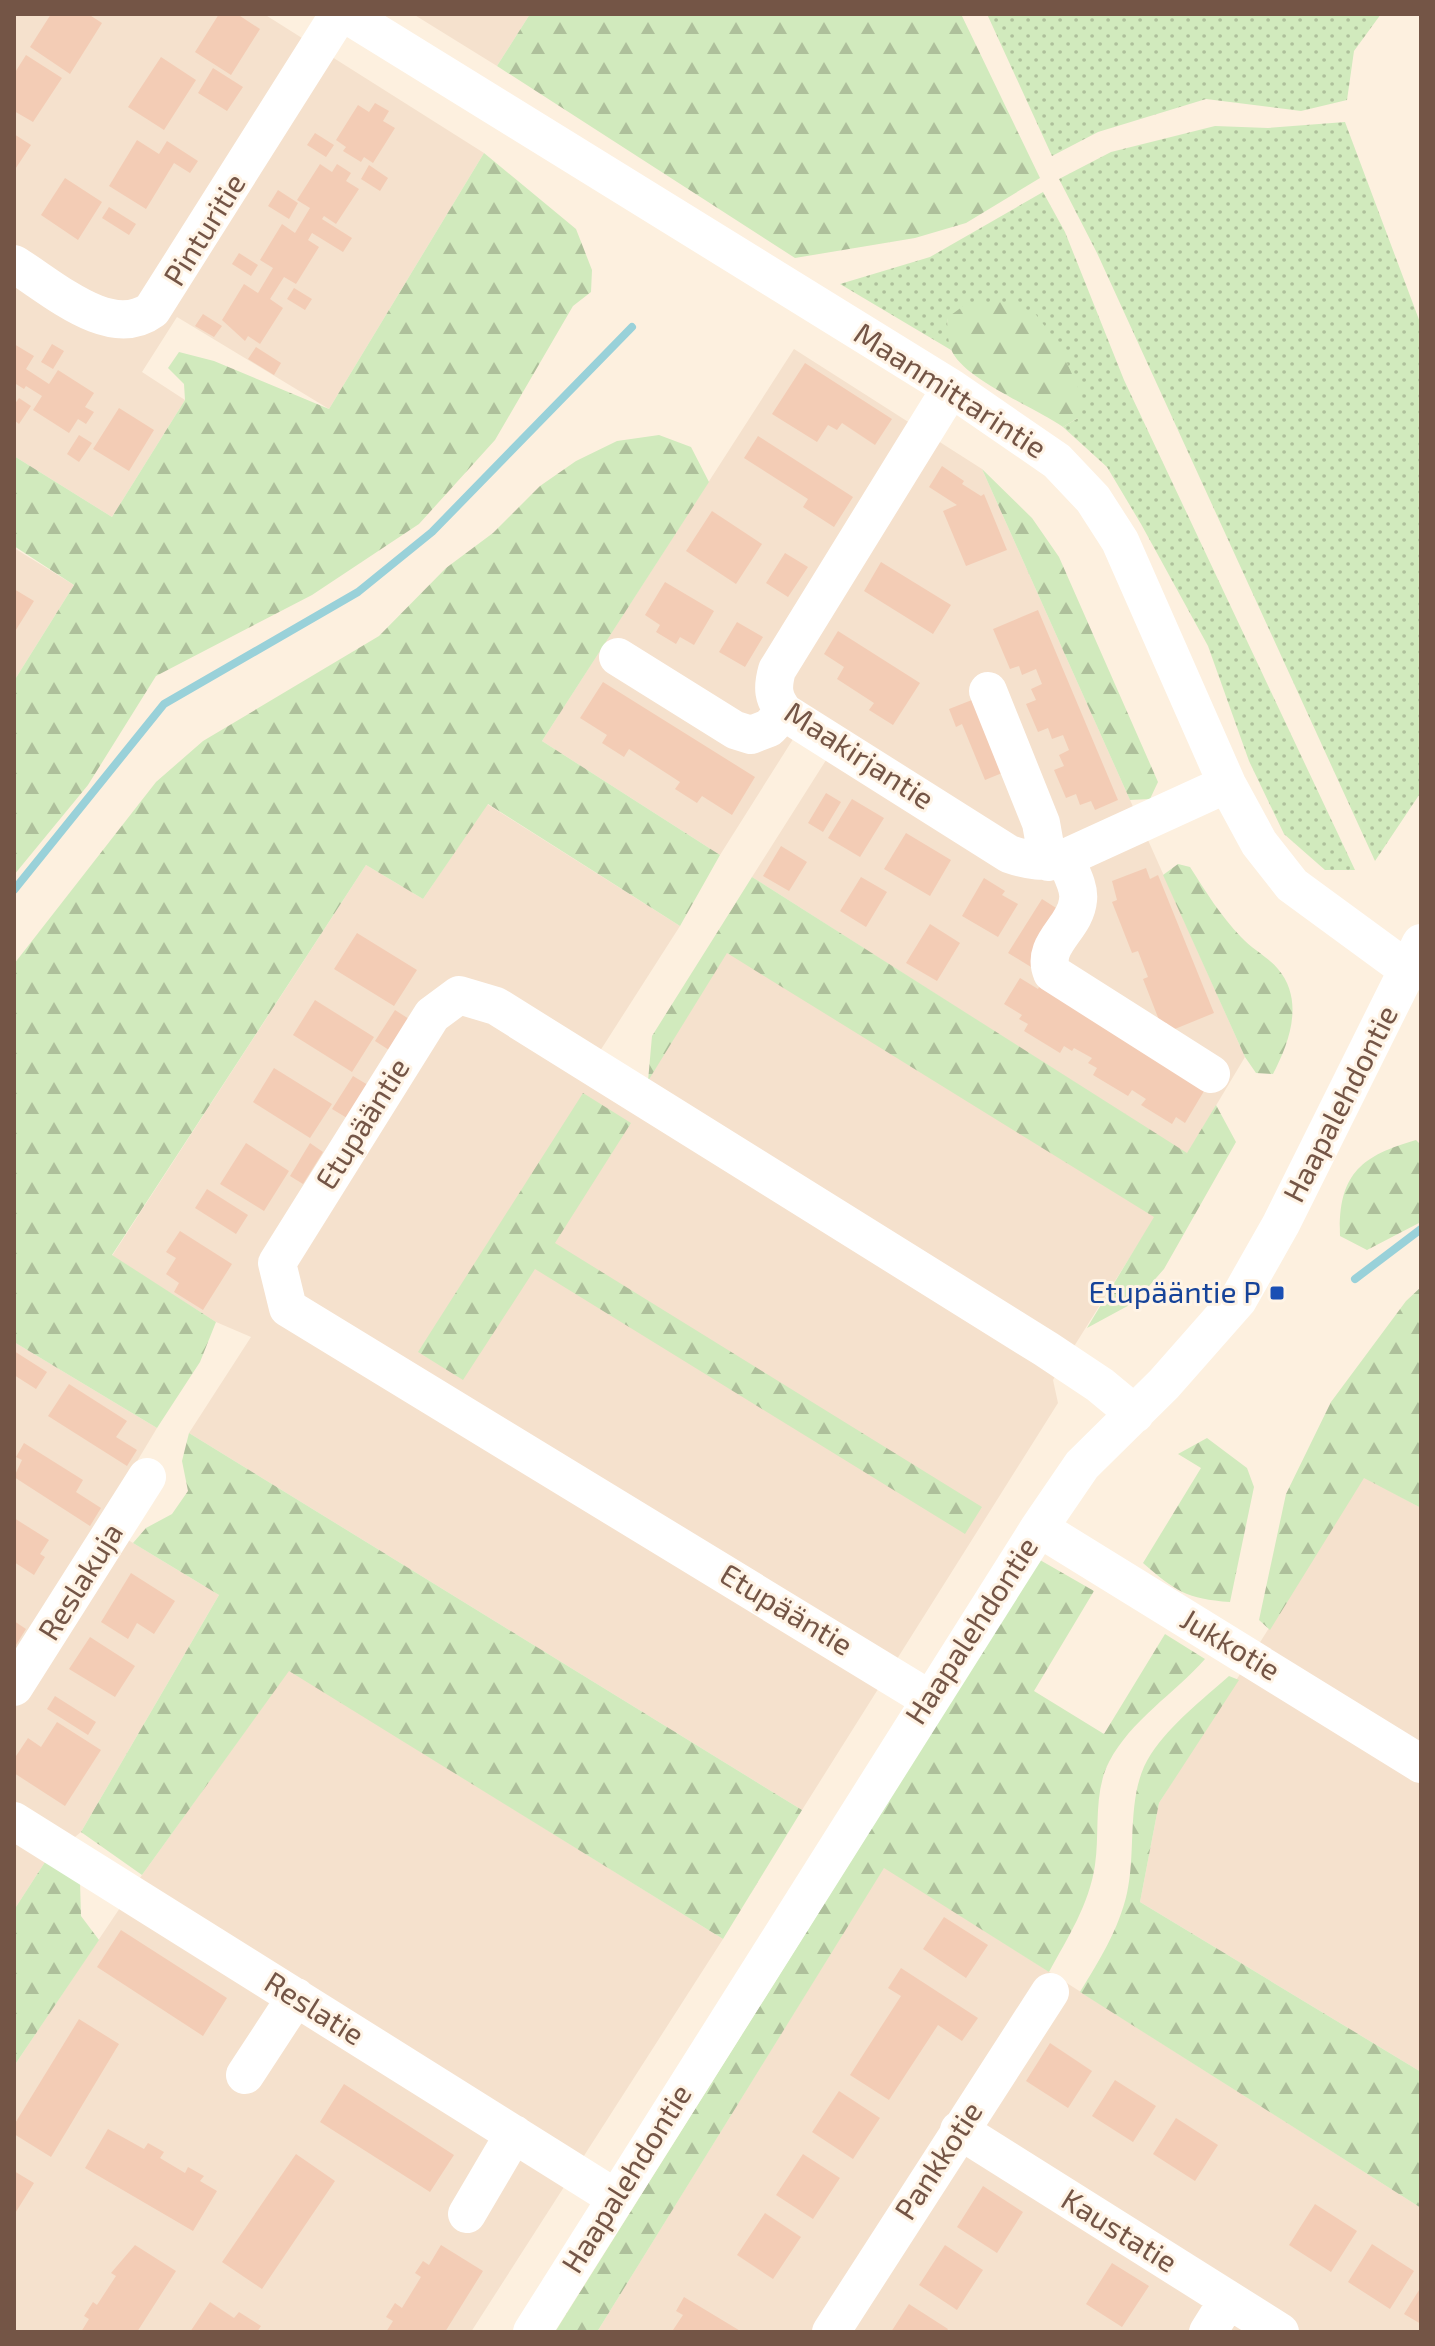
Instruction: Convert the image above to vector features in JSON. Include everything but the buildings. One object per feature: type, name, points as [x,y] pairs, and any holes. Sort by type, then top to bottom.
[{"type":"street","name":"Pinturitie","points":[[14,264],[108,320],[132,320],[152,310],[339,14]]},
{"type":"street","name":"Maanmittarintie","points":[[346,14],[951,388],[1057,461],[1093,499],[1120,541],[1227,784],[1259,843],[1292,885],[1414,956]]},
{"type":"street","name":"Maakirjantie","points":[[951,388],[777,670],[773,685],[775,700],[784,712],[1009,854],[1027,861],[1056,860]]},
{"type":"street","points":[[618,657],[743,733],[751,735],[769,728],[784,712]]},
{"type":"street","points":[[988,691],[1056,860],[1079,896],[1077,910],[1051,951],[1048,963],[1052,973],[1211,1074]]},
{"type":"street","points":[[1056,860],[1227,784]]},
{"type":"street","name":"Haapalehdontie","points":[[532,2332],[929,1699],[1082,1465],[1135,1414],[1238,1300],[1281,1224],[1414,956]]},
{"type":"street","name":"Etupääntie","points":[[929,1699],[288,1308],[277,1263],[432,1015],[459,995],[496,1006],[1046,1349],[1100,1385],[1135,1414]]},
{"type":"street","name":"Reslakuja","points":[[14,1687],[147,1477]]},
{"type":"street","name":"Jukkotie","points":[[1039,1528],[1421,1764]]},
{"type":"street","name":"Reslatie","points":[[14,1821],[614,2197]]},
{"type":"street","name":"Pankkotie","points":[[831,2332],[1050,1992]]},
{"type":"street","points":[[245,2075],[296,1997]]},
{"type":"street","name":"Kaustatie","points":[[959,2130],[1280,2332]]},
{"type":"street","points":[[467,2214],[514,2134]]},
{"type":"street","points":[[1208,2332],[1228,2300]]},
{"type":"shaded area","points":[[14,14],[264,14],[484,153],[329,409],[177,317],[142,372],[185,400],[112,517],[14,456]]},
{"type":"shaded area","points":[[413,14],[530,14],[497,66]]},
{"type":"shaded area","points":[[794,349],[982,469],[1245,1057],[1187,1154],[752,877],[828,757],[795,736],[720,855],[542,741]]},
{"type":"shaded area","points":[[14,548],[74,585],[14,681]]},
{"type":"shaded area","points":[[487,804],[680,926],[600,1051],[648,1080],[727,952],[1155,1217],[1053,1380],[1058,1403],[802,1810],[189,1433],[251,1337],[216,1322],[112,1256],[366,865],[423,899]]},
{"type":"shaded area","points":[[14,1342],[157,1428],[100,1523],[219,1595],[81,1832],[45,1862],[14,1910]]},
{"type":"shaded area","points":[[1364,1477],[1421,1508],[1421,2072],[1140,1902],[1159,1803]]},
{"type":"shaded area","points":[[289,1670],[723,1939],[471,2332],[14,2332],[14,2066],[142,1875]]},
{"type":"shaded area","points":[[884,1867],[1421,2208],[1421,2332],[597,2332]]},
{"type":"green space","points":[[530,14],[961,14],[1040,178],[966,223],[915,238],[795,258],[497,66]]},
{"type":"green space","points":[[987,14],[1381,14],[1354,51],[1347,100],[1301,111],[1206,99],[1098,132],[1052,156]]},
{"type":"green space","points":[[1345,122],[1421,325],[1421,792],[1375,861],[1097,253],[1059,179],[1111,152],[1215,126],[1268,128]]},
{"type":"green space","points":[[484,153],[576,229],[592,270],[591,292],[573,306],[495,440],[419,524],[312,595],[156,676],[88,785],[14,875],[14,681],[74,585],[14,546],[14,456],[112,517],[185,400],[184,384],[168,368],[179,352],[214,361],[329,409]]},
{"type":"green space","points":[[1043,192],[1065,232],[1124,380],[1355,870],[1325,870],[1284,834],[1249,761],[1208,646],[1107,467],[1063,427],[1078,418],[947,318],[951,350],[840,284],[930,257]]},
{"type":"green space","points":[[1003,302],[1034,312],[1059,345],[1080,392],[1078,418],[1063,427],[984,382],[958,360],[951,349],[947,318],[966,304]]},
{"type":"green space","points":[[659,435],[691,447],[709,482],[542,741],[720,855],[680,926],[488,804],[423,899],[366,865],[112,1255],[216,1322],[200,1362],[157,1428],[14,1342],[14,964],[156,782],[203,741],[379,636],[446,568],[493,533],[540,486],[576,461],[617,441]]},
{"type":"green space","points":[[982,469],[1032,518],[1059,557],[1158,782],[1150,799],[1130,800]]},
{"type":"green space","points":[[1178,864],[1190,867],[1233,929],[1274,965],[1286,981],[1293,1008],[1292,1022],[1273,1074],[1256,1073],[1245,1057],[1163,875]]},
{"type":"green space","points":[[752,877],[1187,1153],[1216,1105],[1236,1142],[1164,1269],[1135,1302],[1087,1328],[1154,1217],[727,953],[648,1081],[652,1036]]},
{"type":"green space","points":[[583,1093],[631,1123],[555,1243],[982,1507],[965,1534],[535,1269],[463,1380],[418,1352]]},
{"type":"green space","points":[[1416,1140],[1421,1145],[1419,1223],[1367,1250],[1340,1236],[1343,1198],[1356,1171],[1380,1153]]},
{"type":"green space","points":[[1421,1287],[1421,1508],[1364,1478],[1270,1630],[1259,1620],[1286,1494],[1331,1402],[1406,1301]]},
{"type":"green space","points":[[189,1433],[802,1810],[723,1939],[289,1671],[142,1875],[81,1832],[219,1595],[133,1543],[146,1528],[172,1514],[188,1491],[182,1461]]},
{"type":"green space","points":[[1207,1438],[1247,1468],[1254,1487],[1230,1602],[1203,1599],[1182,1592],[1143,1563],[1201,1468],[1178,1454]]},
{"type":"green space","points":[[1040,1560],[1094,1591],[1034,1691],[1104,1734],[1165,1634],[1205,1659],[1141,1720],[1109,1762],[1101,1787],[1095,1865],[1088,1894],[1049,1972],[884,1868],[597,2332],[555,2332]]},
{"type":"green space","points":[[1229,1676],[1239,1680],[1159,1803],[1140,1902],[1421,2072],[1421,2208],[1080,1992],[1108,1944],[1127,1893],[1135,1804],[1143,1769],[1168,1733]]},
{"type":"green space","points":[[45,1862],[80,1882],[81,1916],[99,1940],[14,2066],[14,1910]]},
{"type":"waterway","points":[[14,890],[164,704],[358,592],[432,532],[632,327]]},
{"type":"waterway","points":[[1355,1279],[1421,1229]]},
{"type":"place","name":"Etupääntie P","points":[[1277,1293]]}]
